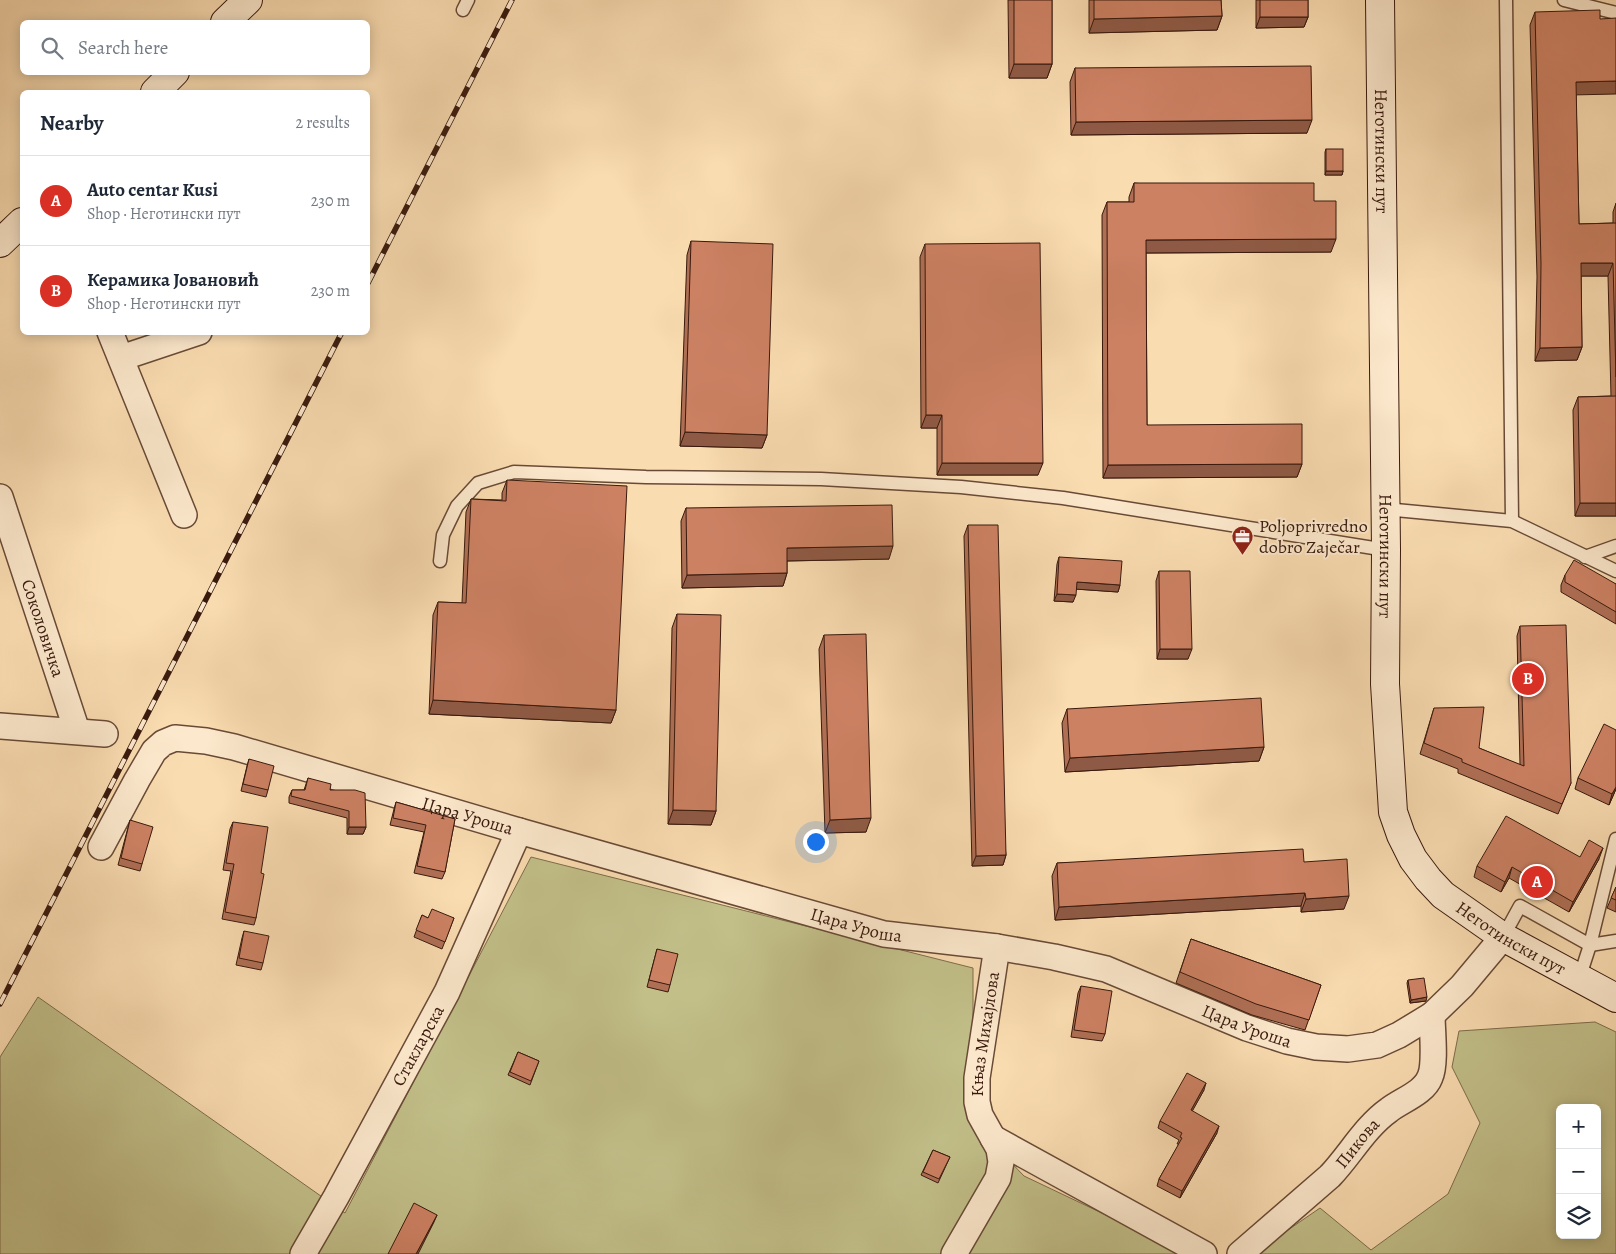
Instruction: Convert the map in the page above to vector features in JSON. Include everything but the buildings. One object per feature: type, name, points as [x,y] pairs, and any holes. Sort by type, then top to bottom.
[{"type":"street","name":"Неготински пут","points":[[1380,0],[1386,550],[1385,684],[1393,812],[1401,835],[1413,859],[1428,879],[1443,894],[1503,937],[1610,995]]},
{"type":"street","points":[[157,90],[172,75]]},
{"type":"street","points":[[0,244],[20,224]]},
{"type":"street","points":[[111,335],[184,515]]},
{"type":"street","points":[[121,358],[189,335]]},
{"type":"street","name":"Соколовичка","points":[[0,497],[77,731]]},
{"type":"street","points":[[0,726],[104,734]]},
{"type":"street","name":"Цара Уроша","points":[[101,847],[154,750],[175,738],[206,741],[234,747],[519,831],[884,934],[997,947],[1106,969],[1247,1028],[1287,1041],[1316,1047],[1348,1049],[1378,1044],[1399,1035],[1432,1015],[1462,986],[1503,937]]},
{"type":"street","name":"Стакларска","points":[[303,1254],[447,992],[519,831]]},
{"type":"street","name":"Књаз Михајлова","points":[[954,1254],[998,1178],[1001,1162],[999,1149],[980,1115],[977,1078],[997,947]]},
{"type":"street","name":"Пикова","points":[[1240,1254],[1330,1176],[1373,1123],[1388,1110],[1426,1085],[1431,1075],[1432,1015]]},
{"type":"street","points":[[993,1138],[1204,1254]]},
{"type":"lane","points":[[1506,0],[1512,522]]},
{"type":"lane","points":[[1564,0],[1616,13]]},
{"type":"lane","points":[[440,561],[443,535],[456,506],[478,483],[514,472],[646,478],[821,479],[961,487],[1063,498],[1386,550]]},
{"type":"lane","points":[[1385,509],[1512,522],[1616,571]]},
{"type":"lane","points":[[1585,556],[1616,546]]},
{"type":"lane","points":[[1579,979],[1590,945],[1616,839]]},
{"type":"lane","points":[[1503,937],[1520,906],[1590,945],[1616,941]]},
{"type":"shaded area","points":[[531,857],[973,968],[973,1123],[1024,1176],[1188,1254],[0,1254],[0,1057],[38,997],[345,1213]]},
{"type":"shaded area","points":[[1595,1022],[1616,1032],[1616,1254],[1253,1254],[1320,1208],[1371,1250],[1448,1194],[1480,1123],[1452,1067],[1459,1031]]},
{"type":"railway","points":[[370,279],[512,0]]},
{"type":"railway","points":[[0,1004],[340,335]]},
{"type":"place","name":"Poljoprivredno dobro Zaječar","points":[[1243,555]]},
{"type":"place","name":"Керамика Јовановић","points":[[1528,679]]},
{"type":"place","name":"Auto centar Kusi","points":[[1537,882]]}]
